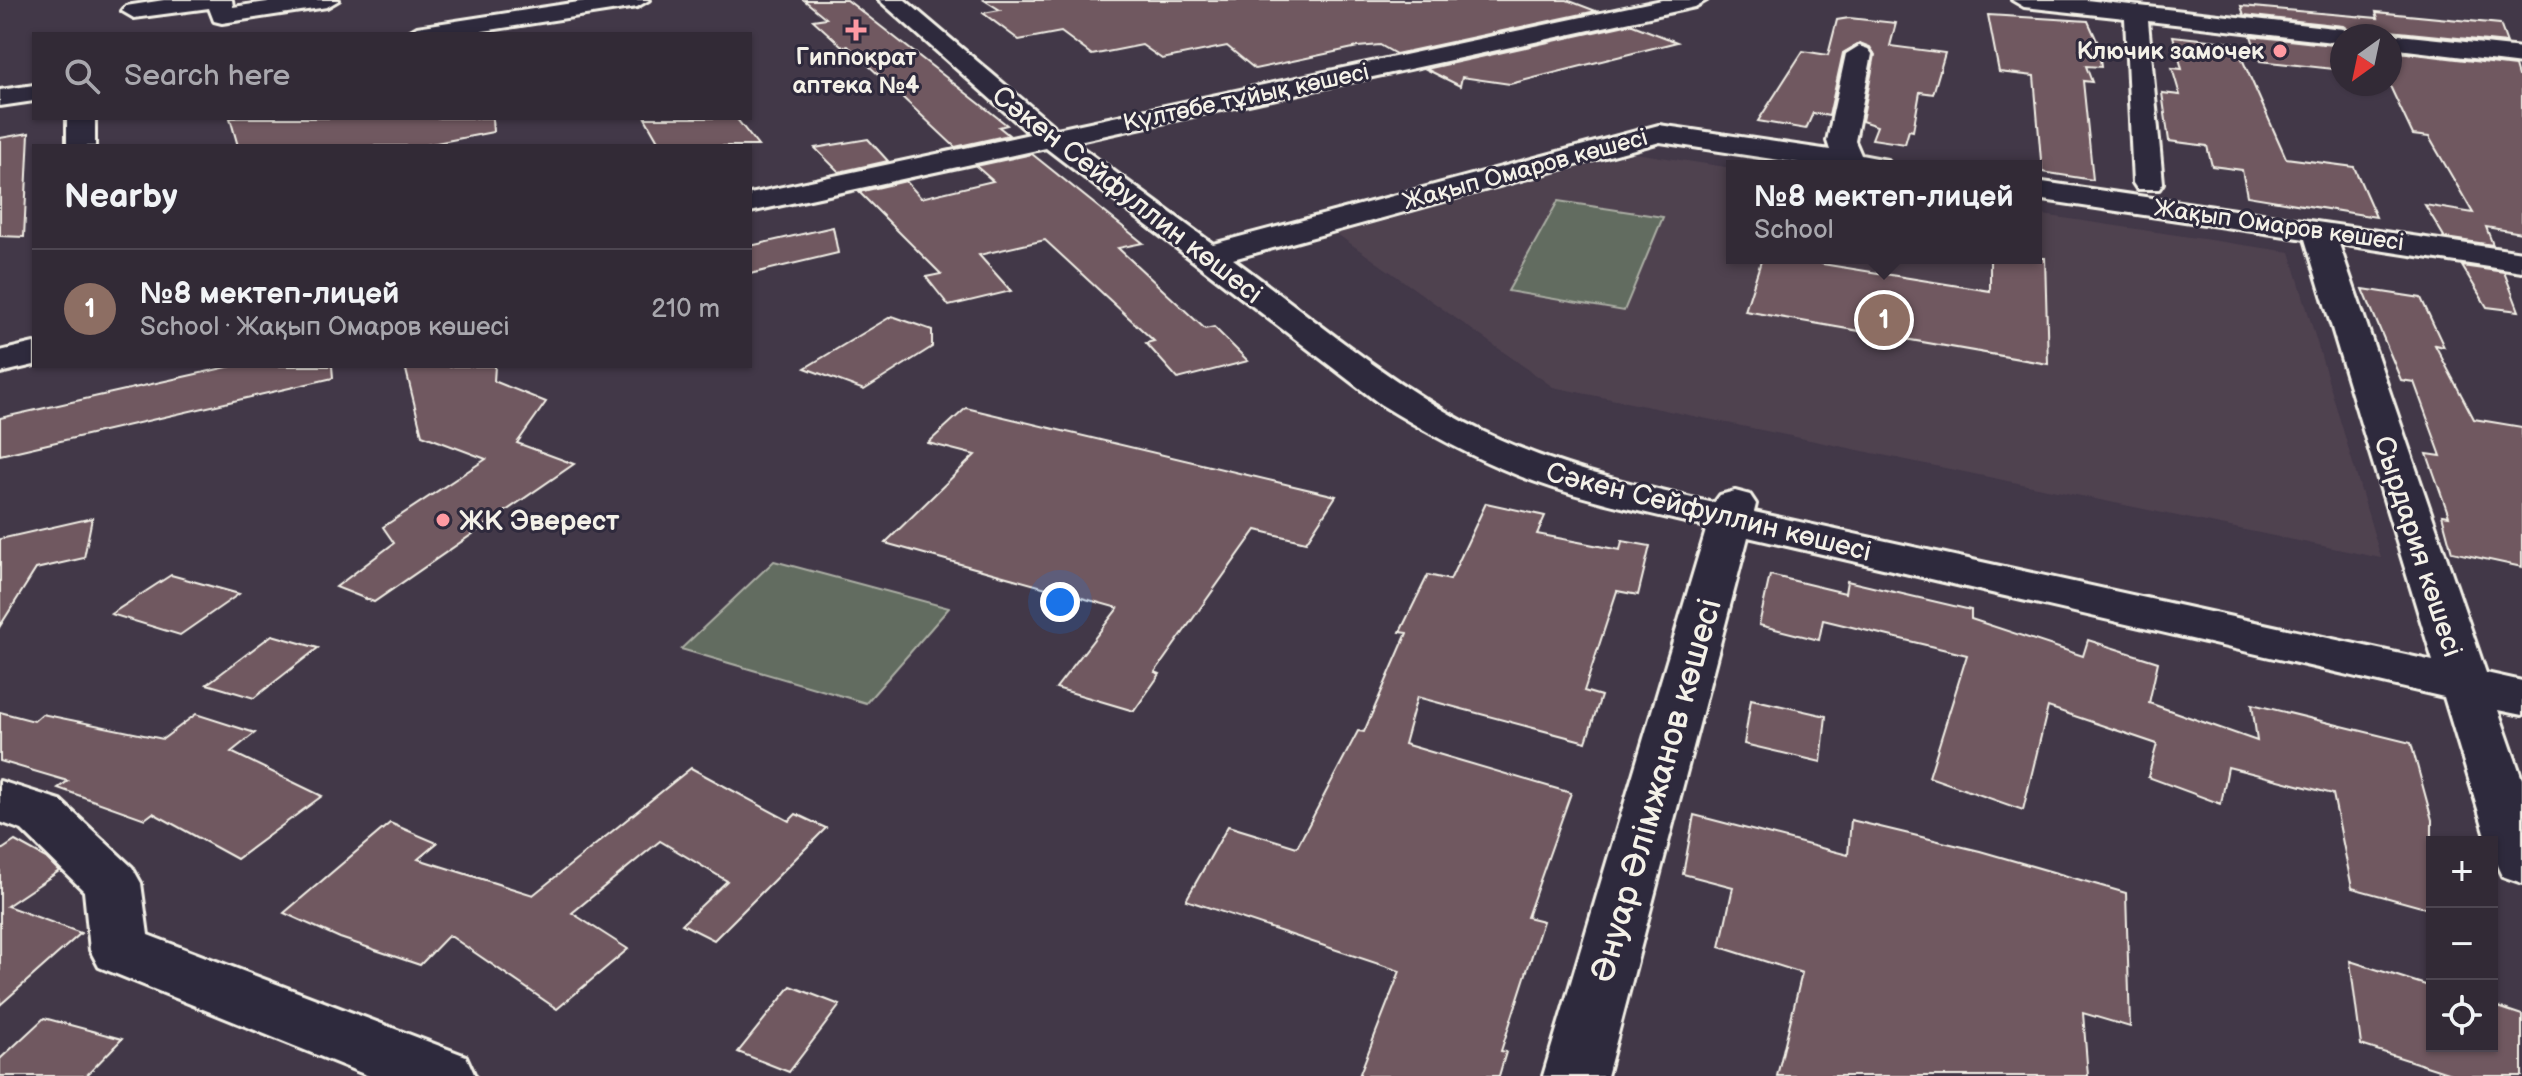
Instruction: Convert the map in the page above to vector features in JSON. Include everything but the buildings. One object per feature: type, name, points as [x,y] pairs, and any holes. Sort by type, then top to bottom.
[{"type":"street","points":[[134,11],[218,0],[222,16],[287,9],[327,0]]},
{"type":"street","points":[[430,32],[637,0]]},
{"type":"street","name":"Сәкен Сейфуллин көшесі","points":[[891,0],[1347,363],[1454,432],[1532,467],[1619,494],[1733,512],[2460,674],[2522,679]]},
{"type":"street","name":"Сәкен Сейфуллин көшесі","points":[[909,0],[1064,137],[1370,359],[1440,403],[1503,436],[1733,512]]},
{"type":"street","name":"Күлтөбе тұйық көшесі","points":[[752,203],[1695,0]]},
{"type":"street","points":[[2024,0],[2121,8],[2330,34]]},
{"type":"street","points":[[2121,8],[2148,183]]},
{"type":"street","points":[[287,9],[291,32]]},
{"type":"street","points":[[2402,42],[2522,56]]},
{"type":"street","points":[[1859,54],[1841,141],[1859,160]]},
{"type":"street","points":[[0,98],[32,93]]},
{"type":"street","points":[[81,120],[81,144]]},
{"type":"street","name":"Жақып Омаров көшесі","points":[[1224,251],[1659,133],[1837,160]]},
{"type":"street","name":"Жақып Омаров көшесі","points":[[2042,191],[2522,262]]},
{"type":"street","name":"Сырдария көшесі","points":[[2318,231],[2522,861]]},
{"type":"street","points":[[0,362],[32,354]]},
{"type":"street","name":"Әнуар Әлімжанов көшесі","points":[[1575,1076],[1733,512]]},
{"type":"street","name":"Сәкен Сейфуллин көшесі","points":[[2460,674],[2522,698]]},
{"type":"street","points":[[0,801],[41,815],[112,883],[120,950],[443,1076]]},
{"type":"shaded area","points":[[1635,153],[1726,167],[1726,264],[2042,264],[2042,215],[2290,252],[2381,558],[1553,387],[1337,234]]},
{"type":"green space","points":[[1558,201],[1663,217],[1624,311],[1508,291]]},
{"type":"green space","points":[[774,561],[949,608],[866,703],[681,649]]},
{"type":"place","name":"Гиппократ аптека №4","points":[[856,30]]},
{"type":"place","name":"Ключик замочек","points":[[2280,51]]},
{"type":"place","name":"№8 мектеп-лицей","points":[[1884,320]]},
{"type":"place","name":"ЖК Эверест","points":[[443,520]]}]
